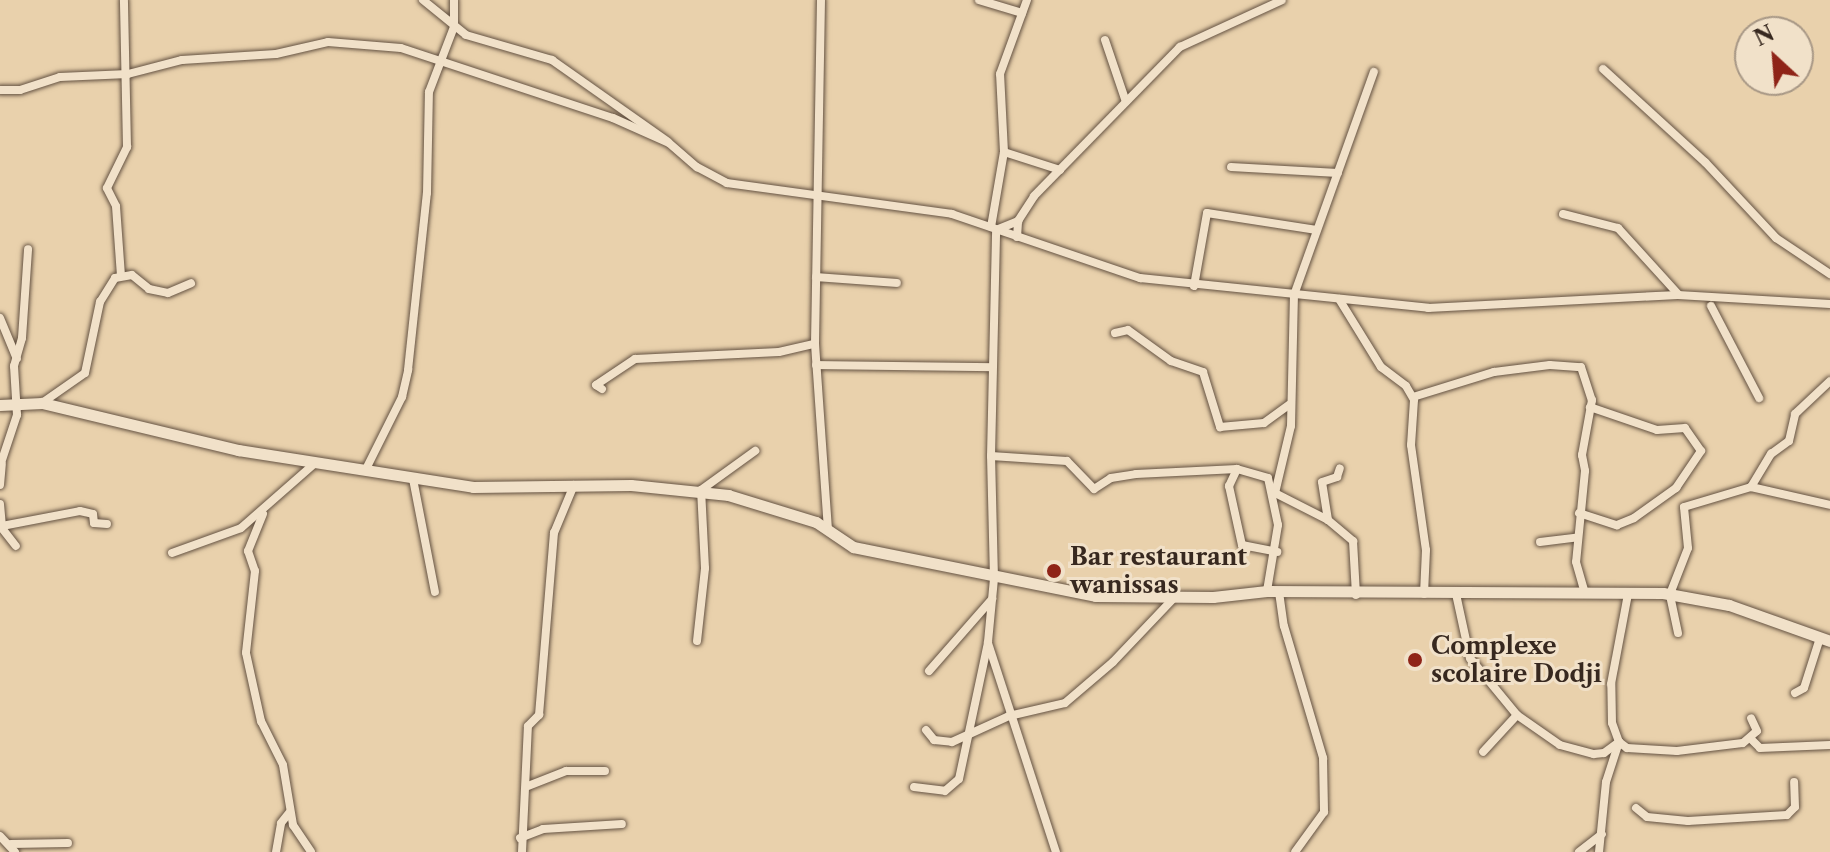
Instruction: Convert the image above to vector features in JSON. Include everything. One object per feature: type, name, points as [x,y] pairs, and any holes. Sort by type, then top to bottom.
[{"type":"main road","points":[[0,405],[42,403],[314,464],[473,487],[574,485],[701,490],[749,500],[828,529],[853,547],[994,578],[1095,596],[1176,597],[1273,592],[1356,595],[1670,594],[1729,605],[1825,639]]},
{"type":"street","points":[[42,403],[85,373],[100,302],[121,276],[116,206],[107,188],[127,147],[128,74],[124,0]]},
{"type":"street","points":[[423,0],[454,27],[485,43],[544,55],[669,143],[697,167],[727,183],[952,214],[1140,278],[1428,308],[1513,307],[1678,295],[1830,304]]},
{"type":"street","points":[[365,471],[402,397],[408,370],[427,193],[429,92],[454,27],[454,0]]},
{"type":"street","points":[[821,0],[815,344],[828,529]]},
{"type":"street","points":[[979,0],[1022,13]]},
{"type":"street","points":[[914,787],[937,792],[956,784],[988,642],[994,578],[991,456],[994,228],[1004,152],[1000,74],[1027,0]]},
{"type":"street","points":[[994,228],[1018,221],[1060,170],[1187,41],[1282,0]]},
{"type":"street","points":[[1105,40],[1126,102]]},
{"type":"street","points":[[0,90],[20,90],[60,77],[128,74],[182,60],[276,54],[328,42],[426,55],[613,118],[669,143]]},
{"type":"street","points":[[426,55],[448,42]]},
{"type":"street","points":[[1603,69],[1705,162],[1776,238],[1830,274]]},
{"type":"street","points":[[1295,852],[1324,812],[1323,758],[1273,592],[1277,552],[1275,493],[1291,426],[1289,405],[1294,295],[1374,72]]},
{"type":"street","points":[[1004,152],[1060,170]]},
{"type":"street","points":[[1231,167],[1338,173]]},
{"type":"street","points":[[1194,286],[1207,213],[1317,230]]},
{"type":"street","points":[[1563,214],[1618,228],[1678,295]]},
{"type":"street","points":[[1017,237],[1018,221]]},
{"type":"street","points":[[0,485],[1,465],[17,415],[14,402],[28,249]]},
{"type":"street","points":[[121,276],[132,275],[157,292],[178,292],[191,283]]},
{"type":"street","points":[[816,277],[897,283]]},
{"type":"street","points":[[1339,299],[1381,367],[1413,397],[1411,445],[1420,481],[1427,559],[1424,595]]},
{"type":"street","points":[[1711,306],[1759,398]]},
{"type":"street","points":[[0,318],[17,359]]},
{"type":"street","points":[[1115,333],[1128,330],[1171,361],[1203,372],[1220,427],[1264,423],[1289,405]]},
{"type":"street","points":[[602,389],[596,385],[635,359],[779,352],[815,344]]},
{"type":"street","points":[[816,365],[992,367]]},
{"type":"street","points":[[1413,397],[1479,375],[1550,365],[1581,367],[1590,407],[1576,562],[1585,593]]},
{"type":"street","points":[[1751,487],[1771,454],[1789,441],[1795,414],[1830,381]]},
{"type":"street","points":[[1579,513],[1617,525],[1634,518],[1676,488],[1701,451],[1685,428],[1657,430],[1590,407]]},
{"type":"street","points":[[697,641],[705,568],[701,490],[755,451]]},
{"type":"street","points":[[991,456],[1067,461],[1094,489],[1111,478],[1136,474],[1237,469],[1268,478],[1275,493],[1328,520],[1353,541],[1356,595]]},
{"type":"street","points":[[172,553],[223,537],[263,514],[314,464]]},
{"type":"street","points":[[1328,520],[1322,482],[1337,477],[1340,468]]},
{"type":"street","points":[[1237,469],[1229,486],[1242,545],[1277,552]]},
{"type":"street","points":[[413,479],[435,592]]},
{"type":"street","points":[[522,852],[520,838],[528,786],[528,726],[539,715],[554,533],[574,485]]},
{"type":"street","points":[[1678,633],[1670,594],[1688,548],[1684,507],[1751,487],[1830,505]]},
{"type":"street","points":[[0,504],[1,529],[13,542]]},
{"type":"street","points":[[1,510],[14,523]]},
{"type":"street","points":[[1,529],[14,523],[88,511],[94,523],[107,524]]},
{"type":"street","points":[[263,514],[248,551],[255,571],[246,653],[261,721],[283,765],[290,812],[311,852]]},
{"type":"street","points":[[1540,542],[1578,537]]},
{"type":"street","points":[[1456,594],[1470,658],[1517,715],[1575,752],[1604,753],[1619,742]]},
{"type":"street","points":[[1628,594],[1611,684],[1612,723],[1619,742],[1627,748],[1677,751],[1752,740]]},
{"type":"street","points":[[926,730],[930,738],[945,742],[968,736],[1009,716],[1070,700],[1176,597]]},
{"type":"street","points":[[929,671],[992,598]]},
{"type":"street","points":[[1795,693],[1804,688],[1825,639]]},
{"type":"street","points":[[988,642],[1009,716],[1055,851]]},
{"type":"street","points":[[1483,752],[1517,715]]},
{"type":"street","points":[[1751,718],[1757,731],[1752,740]]},
{"type":"street","points":[[1752,740],[1760,748],[1830,745]]},
{"type":"street","points":[[1599,852],[1606,782],[1619,742]]},
{"type":"street","points":[[528,786],[566,771],[605,771]]},
{"type":"street","points":[[1636,808],[1647,817],[1688,821],[1777,816],[1795,807],[1794,782]]},
{"type":"street","points":[[276,852],[281,823],[290,812]]},
{"type":"street","points":[[520,838],[543,829],[622,824]]},
{"type":"street","points":[[1579,852],[1603,834]]},
{"type":"street","points":[[0,836],[16,848],[55,848],[68,843]]},
{"type":"place","name":"Bar restaurant wanissas","points":[[1054,571]]},
{"type":"place","name":"Complexe scolaire Dodji","points":[[1415,660]]}]
